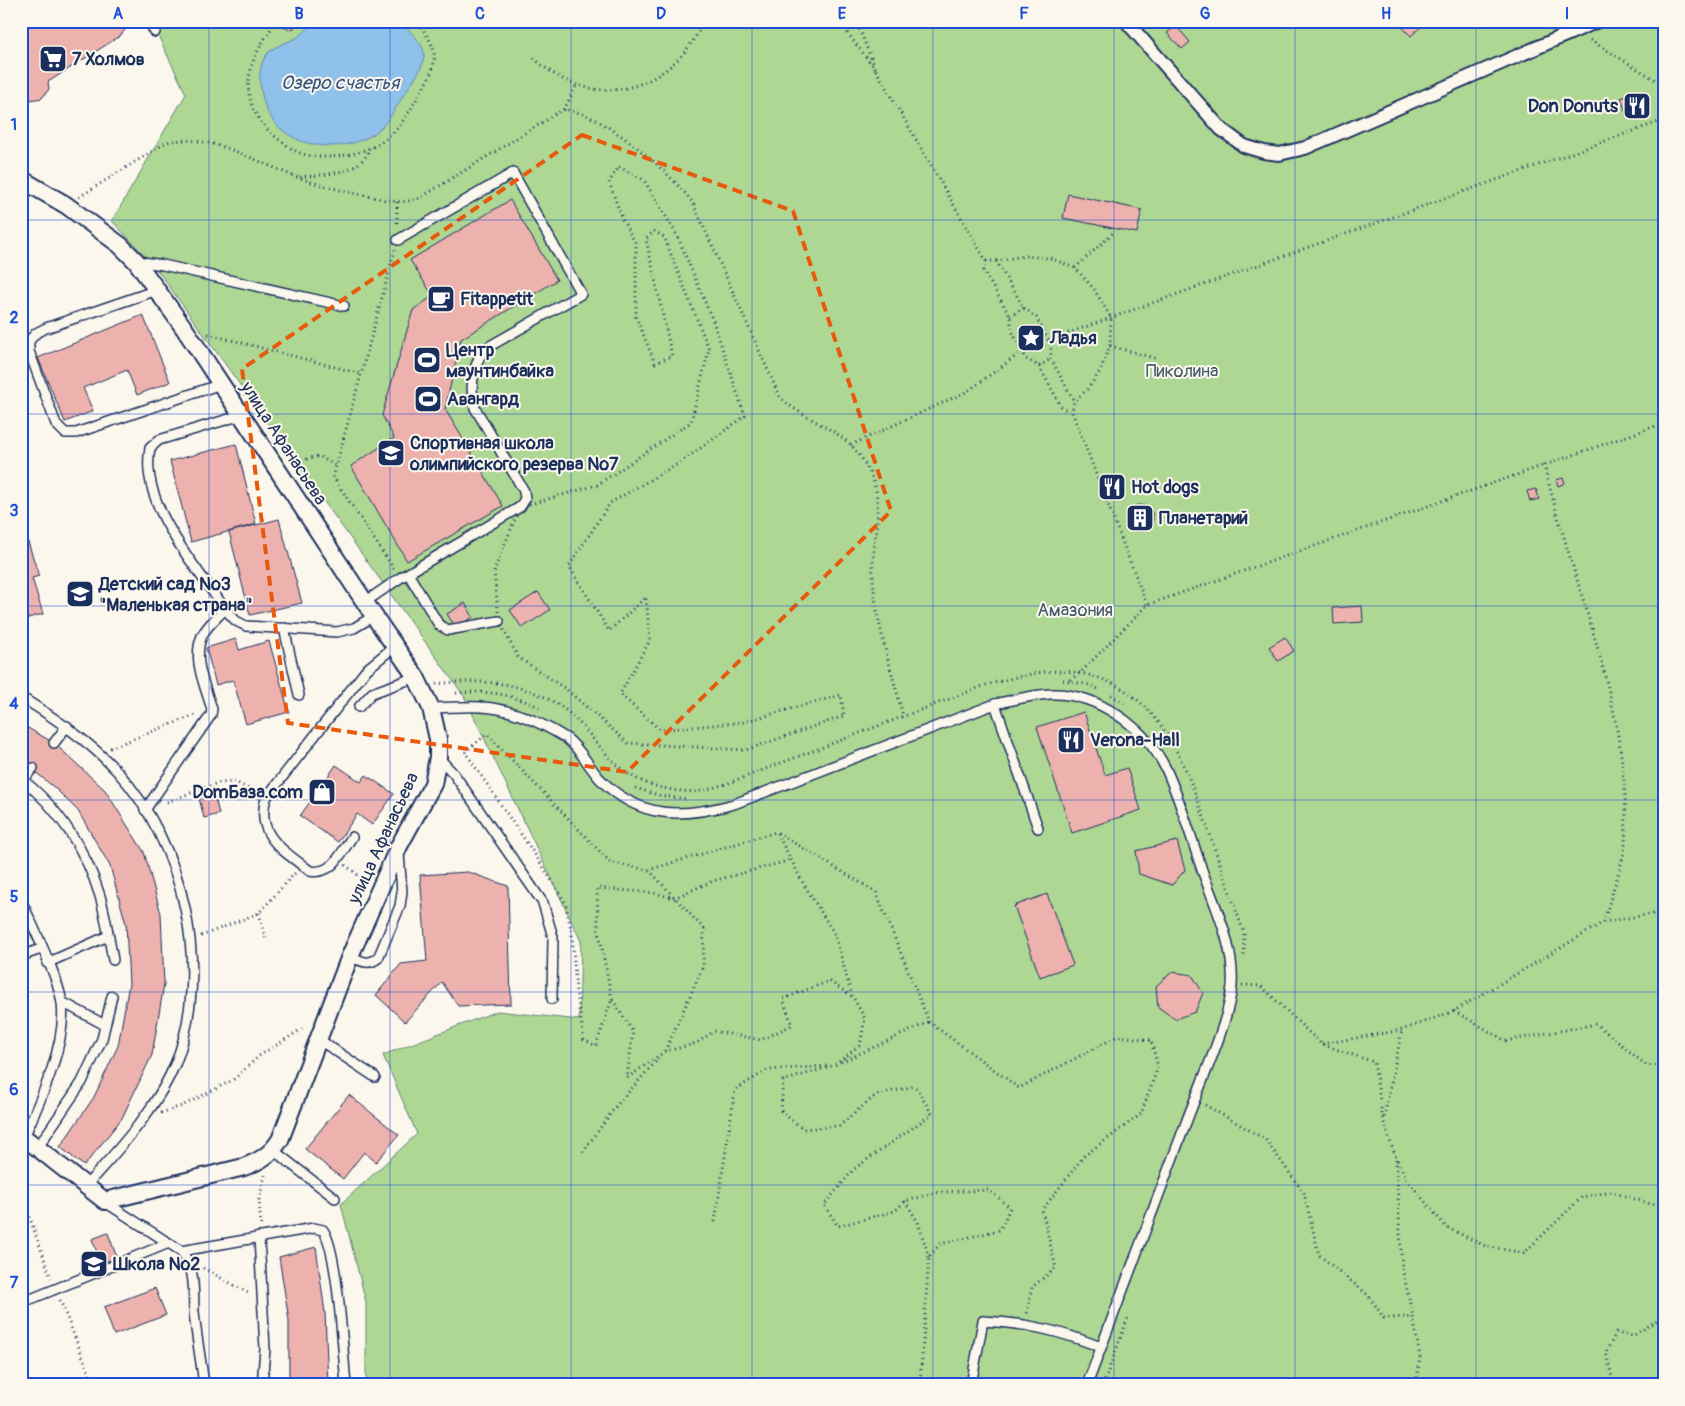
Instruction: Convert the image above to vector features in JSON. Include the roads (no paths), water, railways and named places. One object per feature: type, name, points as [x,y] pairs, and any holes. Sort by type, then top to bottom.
[{"type":"street","points":[[1126,21],[1221,129],[1244,146],[1279,154],[1306,148],[1598,21]]},
{"type":"street","name":"улица Афанасьева","points":[[21,179],[66,205],[120,245],[136,261],[184,328],[416,677],[431,708],[438,739],[438,757],[433,784],[399,846],[350,956],[280,1140],[273,1150],[262,1160],[244,1167],[105,1202]]},
{"type":"street","points":[[23,1136],[105,1202]]},
{"type":"lane","points":[[148,21],[154,32]]},
{"type":"lane","points":[[365,602],[404,576],[520,507],[525,499],[524,491],[475,408],[470,393],[477,361],[483,350],[581,294],[513,173],[398,240]]},
{"type":"lane","points":[[136,261],[163,265],[344,306]]},
{"type":"lane","points":[[157,290],[46,328],[36,333],[29,341],[29,351],[56,424],[65,433],[76,433],[221,384]]},
{"type":"lane","points":[[242,415],[160,440],[150,448],[147,464],[161,515],[225,609],[236,621],[246,626],[337,632],[354,628],[374,616]]},
{"type":"lane","points":[[404,576],[439,625],[448,630],[499,621]]},
{"type":"lane","points":[[145,810],[211,715],[212,709],[198,663],[198,648],[202,634],[225,609]]},
{"type":"lane","points":[[284,628],[299,695]]},
{"type":"lane","points":[[352,837],[331,867],[318,872],[310,871],[273,842],[265,826],[263,811],[266,798],[367,669],[395,646]]},
{"type":"lane","points":[[359,707],[372,693],[416,677]]},
{"type":"lane","points":[[431,708],[482,707],[505,711],[541,724],[568,740],[600,778],[616,793],[635,803],[671,814],[699,813],[734,804],[995,704],[1051,694],[1083,699],[1118,714],[1148,741],[1165,768],[1179,802],[1222,926],[1230,956],[1232,985],[1227,1009],[1195,1100],[1087,1385]]},
{"type":"lane","points":[[21,698],[67,726],[98,752],[118,772],[145,810],[166,849],[185,905],[193,958],[190,1015],[175,1062],[145,1118],[85,1186]]},
{"type":"lane","points":[[995,704],[1038,828]]},
{"type":"lane","points":[[54,743],[67,726]]},
{"type":"lane","points":[[438,757],[454,774],[542,903],[553,937],[552,999]]},
{"type":"lane","points":[[33,768],[22,780],[52,808],[79,847],[100,896],[113,960]]},
{"type":"lane","points":[[350,956],[365,963],[373,962],[378,958],[400,906],[402,892],[399,846]]},
{"type":"lane","points":[[21,900],[48,963],[62,1002],[63,1021],[49,1082],[23,1136]]},
{"type":"lane","points":[[48,963],[108,936]]},
{"type":"lane","points":[[21,956],[41,949]]},
{"type":"lane","points":[[38,1148],[82,1082],[102,1039],[112,996]]},
{"type":"lane","points":[[62,1002],[105,1025]]},
{"type":"lane","points":[[318,1039],[375,1078]]},
{"type":"lane","points":[[273,1150],[335,1198]]},
{"type":"lane","points":[[105,1202],[182,1251],[189,1260],[194,1277],[194,1310],[204,1385]]},
{"type":"lane","points":[[182,1251],[314,1228],[323,1230],[329,1237],[337,1289],[346,1385]]},
{"type":"lane","points":[[259,1237],[265,1349],[262,1385]]},
{"type":"lane","points":[[21,1303],[169,1243]]},
{"type":"lane","points":[[970,1385],[983,1321],[1025,1324],[1061,1332],[1101,1347]]},
{"type":"water","name":"Озеро счастья","points":[[315,21],[399,21],[421,44],[423,49],[424,58],[421,68],[392,114],[378,131],[357,142],[324,146],[307,143],[292,137],[279,128],[269,115],[263,99],[260,75],[264,58],[275,48],[295,39]]},
{"type":"place","name":"7 Холмов","points":[[53,59]]},
{"type":"place","name":"Don Donuts","points":[[1637,106]]},
{"type":"place","name":"Fitappetit","points":[[441,299]]},
{"type":"place","name":"Ладья","points":[[1031,338]]},
{"type":"place","name":"Центр маунтинбайка","points":[[427,360]]},
{"type":"place","name":"Авангард","points":[[428,399]]},
{"type":"place","name":"Спортивная школа олимпийского резерва №7","points":[[391,453]]},
{"type":"place","name":"Hot dogs","points":[[1112,487]]},
{"type":"place","name":"Планетарий","points":[[1140,518]]},
{"type":"place","name":"Детский сад №3 \"Маленькая страна\"","points":[[80,594]]},
{"type":"place","name":"Verona-Hall","points":[[1071,740]]},
{"type":"place","name":"DomБаза.com","points":[[322,792]]},
{"type":"place","name":"Школа №2","points":[[94,1264]]},
{"type":"park label","name":"Пиколина","points":[[1182,371]]},
{"type":"park label","name":"Амазония","points":[[1075,610]]}]
